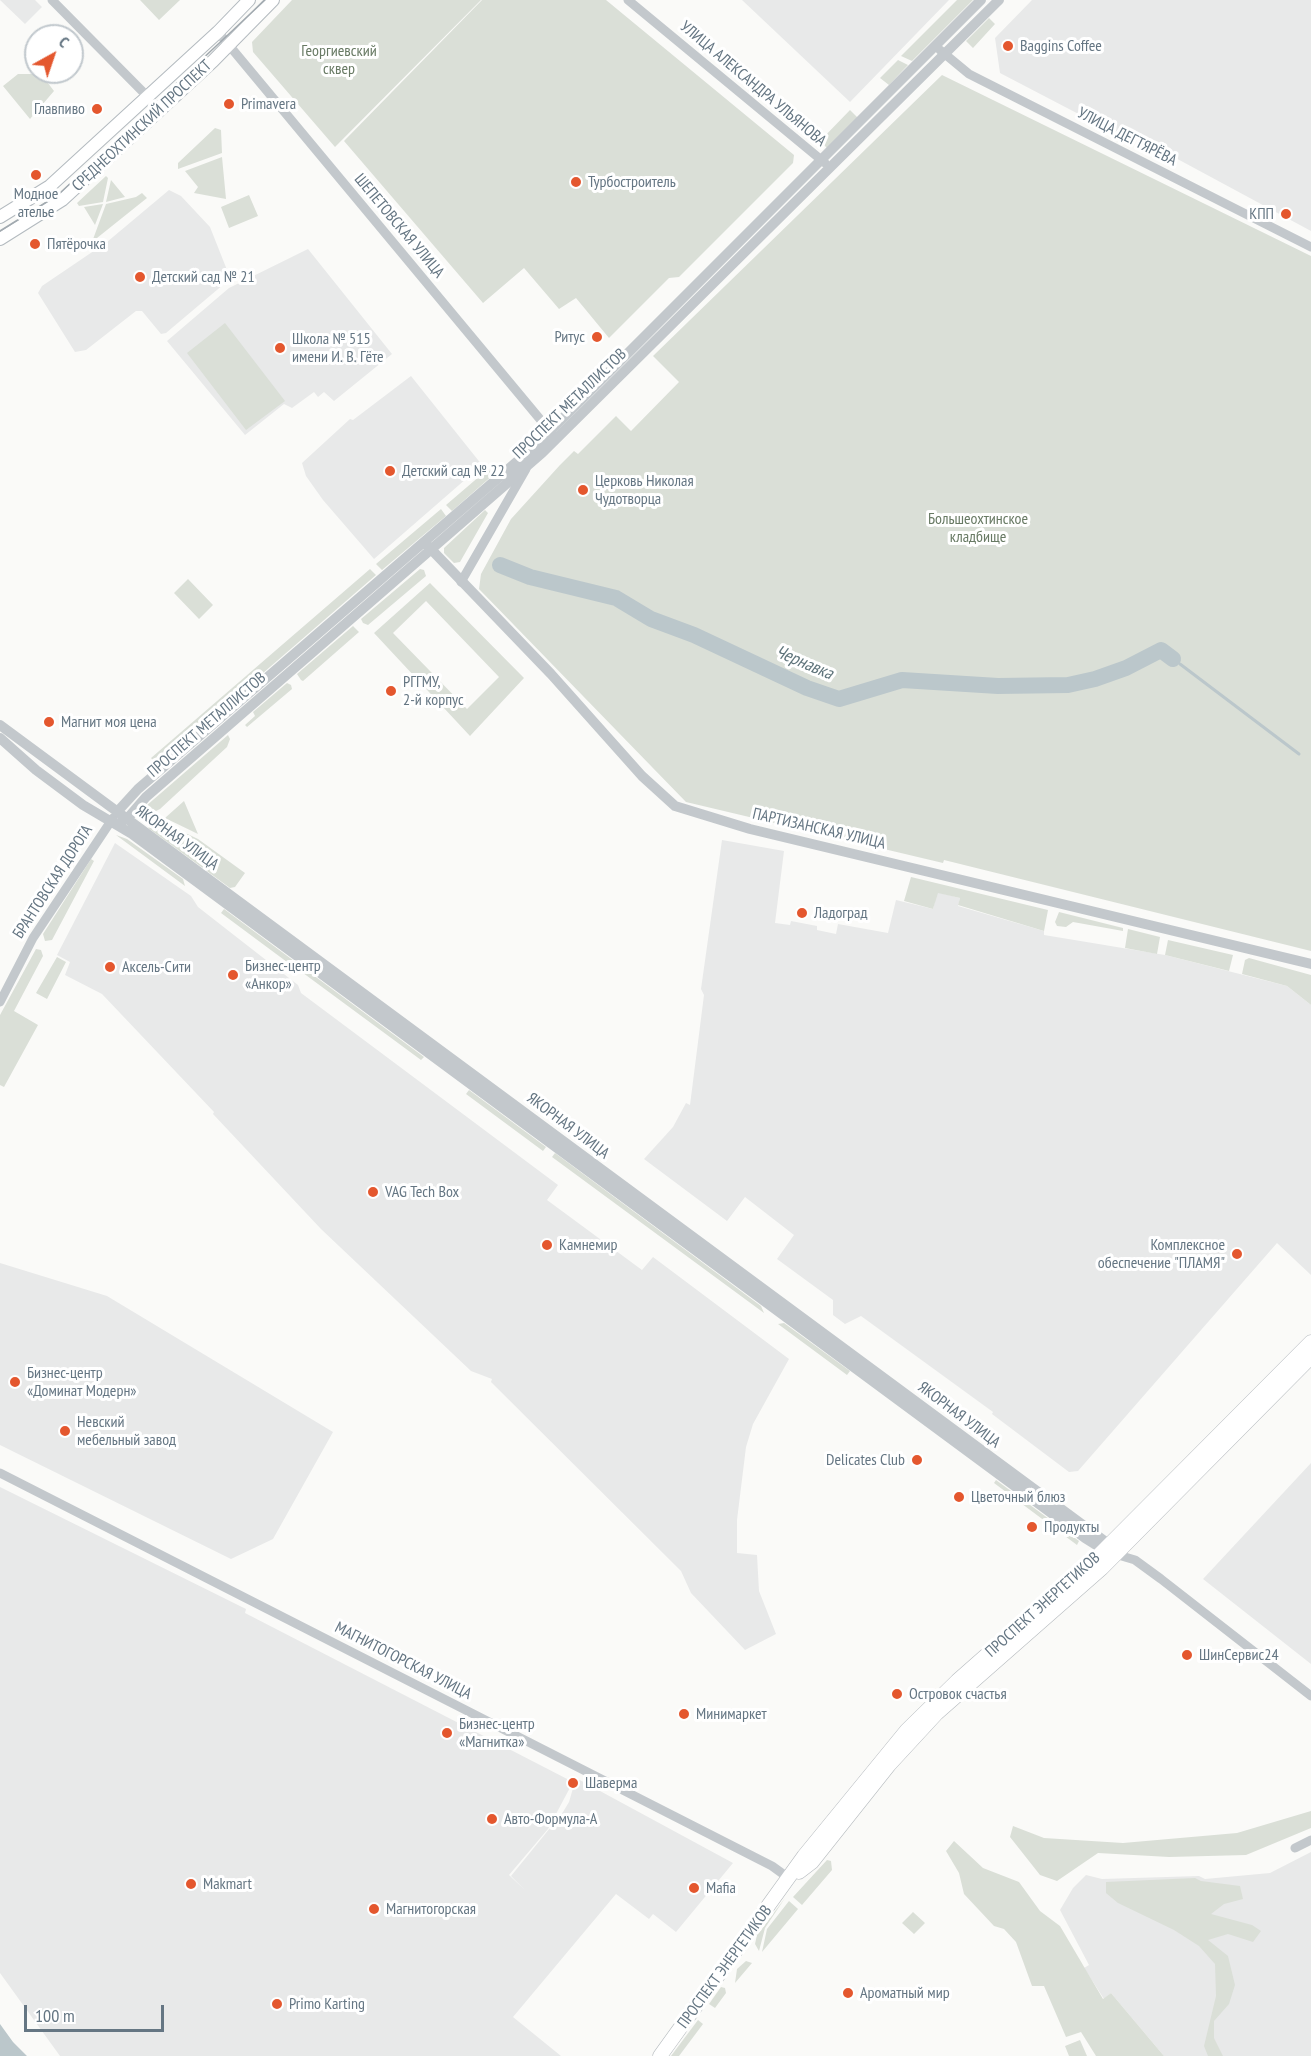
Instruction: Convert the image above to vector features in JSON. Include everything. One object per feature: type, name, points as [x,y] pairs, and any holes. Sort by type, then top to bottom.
[{"type":"main road","name":"СРЕДНЕОХТИНСКИЙ ПРОСПЕКТ","points":[[0,218],[50,186],[218,32],[249,0]]},
{"type":"main road","name":"СРЕДНЕОХТИНСКИЙ ПРОСПЕКТ","points":[[0,238],[62,200],[273,0]]},
{"type":"main road","name":"ПРОСПЕКТ ЭНЕРГЕТИКОВ","points":[[1109,1550],[1311,1342]]},
{"type":"main road","name":"ПРОСПЕКТ ЭНЕРГЕТИКОВ","points":[[660,2056],[790,1879],[812,1862],[889,1765],[937,1713],[1311,1357]]},
{"type":"street","points":[[52,0],[148,97]]},
{"type":"street","name":"УЛИЦА АЛЕКСАНДРА УЛЬЯНОВА","points":[[628,0],[827,164]]},
{"type":"street","name":"ПРОСПЕКТ МЕТАЛЛИСТОВ","points":[[827,164],[981,0]]},
{"type":"street","name":"ПРОСПЕКТ МЕТАЛЛИСТОВ","points":[[127,819],[146,797],[554,435],[827,164],[945,54],[999,0]]},
{"type":"street","name":"ШЕПЕТОВСКАЯ УЛИЦА","points":[[218,32],[554,435]]},
{"type":"street","name":"УЛИЦА ДЕГТЯРЁВА","points":[[936,46],[969,74],[1311,247]]},
{"type":"street","name":"ПРОСПЕКТ МЕТАЛЛИСТОВ","points":[[117,812],[138,789],[428,546],[528,466],[554,435]]},
{"type":"street","points":[[461,582],[528,466]]},
{"type":"street","name":"ПАРТИЗАНСКАЯ УЛИЦА","points":[[428,546],[551,674],[656,791],[684,810],[750,829],[1311,964]]},
{"type":"street","name":"ЯКОРНАЯ УЛИЦА","points":[[0,725],[1109,1550]]},
{"type":"street","name":"ЯКОРНАЯ УЛИЦА","points":[[0,738],[36,770],[110,822],[132,834],[1109,1550],[1135,1560],[1311,1696]]},
{"type":"street","name":"БРАНТОВСКАЯ ДОРОГА","points":[[0,1002],[33,938],[117,812]]},
{"type":"street","points":[[110,822],[127,819]]},
{"type":"street","name":"МАГНИТОГОРСКАЯ УЛИЦА","points":[[0,1473],[772,1866],[790,1879]]},
{"type":"street","points":[[1295,1848],[1311,1840]]},
{"type":"shaded area","points":[[0,0],[35,0],[42,7],[25,24]]},
{"type":"shaded area","points":[[742,0],[949,0],[850,102]]},
{"type":"shaded area","points":[[1032,0],[1311,0],[1311,231],[1120,128],[1115,133],[1000,73],[995,38]]},
{"type":"shaded area","name":"Детский сад № 21","points":[[169,190],[181,196],[210,227],[227,270],[224,284],[166,333],[161,334],[142,311],[136,311],[86,350],[75,352],[38,293],[42,286],[107,242]]},
{"type":"shaded area","name":"Школа № 515 имени И. В. Гёте","points":[[308,249],[392,354],[334,401],[324,392],[318,397],[314,392],[292,408],[284,404],[245,435],[167,341],[229,288]]},
{"type":"shaded area","name":"Детский сад № 22","points":[[411,376],[482,465],[374,559],[323,500],[306,476],[302,463],[350,419],[353,420]]},
{"type":"shaded area","points":[[722,840],[784,851],[775,923],[790,925],[791,921],[817,926],[817,930],[836,934],[838,924],[888,933],[896,900],[933,909],[937,892],[960,898],[958,906],[1044,931],[1044,935],[1165,955],[1287,986],[1311,1005],[1311,1275],[1277,1243],[1078,1471],[1069,1472],[992,1414],[993,1412],[861,1316],[845,1324],[833,1315],[833,1300],[777,1259],[794,1235],[745,1197],[727,1221],[644,1159],[673,1127],[686,1103],[690,1105],[704,995],[701,989]]},
{"type":"shaded area","points":[[115,843],[191,896],[198,907],[298,985],[301,993],[558,1185],[547,1200],[642,1270],[653,1257],[789,1359],[753,1424],[746,1447],[737,1520],[737,1553],[757,1555],[759,1591],[776,1634],[745,1650],[691,1593],[681,1571],[491,1382],[492,1379],[471,1371],[321,1229],[102,994],[65,975],[70,962],[57,955]]},
{"type":"shaded area","points":[[0,1263],[107,1296],[333,1432],[273,1539],[231,1559],[0,1445]]},
{"type":"shaded area","points":[[1311,1463],[1311,1664],[1203,1579]]},
{"type":"shaded area","points":[[0,1487],[246,1609],[245,1613],[573,1782],[548,1829],[509,1875],[526,1891],[511,1876],[563,1812],[569,1802],[576,1778],[733,1863],[676,1932],[653,1914],[649,1919],[616,1894],[513,2017],[561,2056],[60,2056],[0,1973]]},
{"type":"shaded area","points":[[1311,1852],[1311,2056],[1164,2056],[1111,1993],[1104,1999],[1084,1968],[1089,1965],[1060,1910],[1073,1888],[1086,1875],[1102,1879],[1199,1876],[1205,1879],[1270,1873]]},
{"type":"shaded area","points":[[0,2024],[13,2042],[27,2056],[0,2056]]},
{"type":"green space","points":[[140,0],[180,0],[159,20]]},
{"type":"green space","name":"Георгиевский сквер","points":[[292,0],[481,0],[335,147],[253,52],[252,42]]},
{"type":"green space","name":"Турбостроитель","points":[[482,0],[606,0],[794,155],[793,163],[679,277],[669,278],[609,338],[576,298],[559,309],[524,268],[483,303],[344,141]]},
{"type":"green space","points":[[957,0],[973,0],[912,61],[901,56]]},
{"type":"green space","points":[[989,18],[995,24],[973,48],[966,41]]},
{"type":"green space","points":[[898,60],[908,65],[889,85],[880,78]]},
{"type":"green space","points":[[18,74],[24,74],[24,84],[49,84],[54,91],[30,119],[3,86]]},
{"type":"green space","name":"Большеохтинское кладбище","points":[[942,75],[1311,256],[1311,951],[944,860],[943,863],[686,802],[479,589],[481,574],[511,519],[560,465],[574,451],[578,454],[616,416],[631,431],[679,382],[653,356]]},
{"type":"green space","points":[[850,110],[858,118],[828,149],[820,141]]},
{"type":"green space","points":[[215,128],[221,130],[222,153],[178,169],[178,163]]},
{"type":"green space","points":[[222,157],[226,199],[194,193],[198,187],[185,171]]},
{"type":"green space","points":[[106,176],[108,178],[103,202],[79,206],[77,203]]},
{"type":"green space","points":[[111,180],[125,197],[106,202]]},
{"type":"green space","points":[[142,193],[147,198],[92,242],[106,204],[136,197]]},
{"type":"green space","points":[[249,195],[258,216],[229,228],[221,207]]},
{"type":"green space","points":[[103,204],[95,225],[84,207]]},
{"type":"green space","points":[[225,323],[285,401],[246,430],[187,353]]},
{"type":"green space","points":[[488,469],[493,475],[452,511],[446,505]]},
{"type":"green space","points":[[441,509],[446,516],[382,570],[376,564]]},
{"type":"green space","points":[[485,510],[488,513],[460,562],[454,563],[444,553],[444,548]]},
{"type":"green space","points":[[370,569],[376,575],[157,765],[151,758]]},
{"type":"green space","points":[[420,569],[424,570],[426,576],[368,625],[363,623],[361,619]]},
{"type":"green space","points":[[188,579],[213,605],[199,619],[174,593]]},
{"type":"green space","points":[[430,583],[524,678],[470,736],[374,633]],"holes":[[[426,601],[499,677],[467,709],[393,633]]]},
{"type":"green space","points":[[353,626],[359,632],[303,681],[301,680],[297,674]]},
{"type":"green space","points":[[287,683],[292,689],[247,727],[245,725],[255,716],[253,712]]},
{"type":"green space","points":[[228,735],[230,739],[227,747],[160,809],[156,811],[146,806]]},
{"type":"green space","points":[[184,801],[198,834],[165,818]]},
{"type":"green space","points":[[158,820],[198,839],[245,873],[235,887],[230,888],[148,828]]},
{"type":"green space","points":[[116,835],[127,839],[183,879],[185,886]]},
{"type":"green space","points":[[91,859],[94,861],[52,940],[45,941],[43,934]]},
{"type":"green space","points":[[911,877],[1048,910],[1044,931],[958,905],[960,898],[938,893],[933,909],[904,901]]},
{"type":"green space","points":[[224,909],[294,961],[291,965],[221,913]]},
{"type":"green space","points":[[1059,912],[1123,928],[1123,931],[1073,922],[1066,927],[1057,926],[1055,922]]},
{"type":"green space","points":[[1128,929],[1160,937],[1157,954],[1125,948]]},
{"type":"green space","points":[[1168,940],[1233,955],[1229,971],[1165,955]]},
{"type":"green space","points":[[36,949],[41,950],[43,956],[14,1011],[38,1025],[4,1087],[0,1085],[0,1015]]},
{"type":"green space","points":[[57,957],[66,962],[47,999],[36,993]]},
{"type":"green space","points":[[1249,958],[1311,975],[1311,1005],[1287,986],[1242,974],[1245,960]]},
{"type":"green space","points":[[301,966],[424,1057],[421,1060],[299,970]]},
{"type":"green space","points":[[469,1090],[546,1147],[543,1151],[466,1094]]},
{"type":"green space","points":[[555,1153],[761,1306],[764,1313],[552,1157]]},
{"type":"green space","points":[[784,1323],[850,1371],[847,1375],[778,1324]]},
{"type":"green space","points":[[996,1480],[1079,1541],[1077,1545],[994,1483]]},
{"type":"green space","points":[[1311,1811],[1311,1828],[1246,1855],[1169,1857],[1098,1853],[1057,1881],[1040,1875],[1010,1837],[1013,1826],[1044,1838],[1123,1843],[1237,1833]]},
{"type":"green space","points":[[954,1841],[983,1868],[1019,1882],[1040,1911],[1060,1926],[1103,1999],[1111,1993],[1164,2056],[1096,2056],[1081,2032],[1066,2037],[1044,1986],[1032,1986],[1016,1942],[1004,1929],[994,1926],[964,1894],[959,1873],[946,1851]]},
{"type":"green space","points":[[827,1860],[831,1861],[832,1870],[802,1905],[793,1897]]},
{"type":"green space","points":[[1195,1878],[1201,1881],[1240,1886],[1243,1899],[1224,1904],[1211,1914],[1252,1925],[1261,1931],[1253,1942],[1228,1934],[1208,1940],[1228,1956],[1235,1985],[1229,2004],[1214,2021],[1214,2038],[1223,2056],[1208,2056],[1204,2046],[1216,1996],[1215,1964],[1199,1946],[1174,1930],[1118,1903],[1106,1893],[1106,1882]]},
{"type":"green space","points":[[785,1898],[765,1928],[759,1951],[755,1944],[757,1935]]},
{"type":"green space","points":[[789,1901],[798,1909],[762,1952],[767,1929]]},
{"type":"green space","points":[[913,1912],[925,1923],[914,1934],[902,1923]]},
{"type":"green space","points":[[746,1961],[752,1963],[735,1983],[737,1969]]},
{"type":"green space","points":[[721,1987],[725,1988],[726,1993],[715,2008],[709,2004]]},
{"type":"green space","points":[[698,2020],[703,2024],[679,2056],[671,2056]]},
{"type":"green space","points":[[1080,2040],[1087,2056],[1069,2056],[1065,2046]]},
{"type":"waterway","name":"Чернавка","points":[[500,565],[530,577],[616,598],[651,619],[694,635],[807,688],[839,699],[902,680],[998,686],[1068,685],[1095,679],[1126,668],[1161,650],[1173,659]]},
{"type":"waterway","points":[[1180,664],[1299,754]]},
{"type":"tram line","points":[[0,231],[58,195],[265,0]]},
{"type":"place","name":"Baggins Coffee","points":[[1008,46]]},
{"type":"place","name":"Primavera","points":[[229,104]]},
{"type":"place","name":"Главпиво","points":[[97,109]]},
{"type":"place","name":"Модное ателье","points":[[36,175]]},
{"type":"place","name":"Турбостроитель","points":[[576,182]]},
{"type":"place","name":"КПП","points":[[1286,214]]},
{"type":"place","name":"Пятёрочка","points":[[35,244]]},
{"type":"place","name":"Детский сад № 21","points":[[140,277]]},
{"type":"place","name":"Ритус","points":[[597,337]]},
{"type":"place","name":"Школа № 515 имени И. В. Гёте","points":[[280,348]]},
{"type":"place","name":"Детский сад № 22","points":[[390,471]]},
{"type":"place","name":"Церковь Николая Чудотворца","points":[[583,490]]},
{"type":"place","name":"РГГМУ, 2-й корпус","points":[[391,691]]},
{"type":"place","name":"Магнит моя цена","points":[[49,722]]},
{"type":"place","name":"Ладоград","points":[[802,913]]},
{"type":"place","name":"Аксель-Сити","points":[[110,967]]},
{"type":"place","name":"Бизнес-центр «Анкор»","points":[[233,975]]},
{"type":"place","name":"VAG Tech Box","points":[[373,1192]]},
{"type":"place","name":"Камнемир","points":[[547,1245]]},
{"type":"place","name":"Комплексное обеспечение \"ПЛАМЯ\"","points":[[1237,1254]]},
{"type":"place","name":"Бизнес-центр «Доминат Модерн»","points":[[15,1382]]},
{"type":"place","name":"Невский мебельный завод","points":[[65,1431]]},
{"type":"place","name":"Delicates Club","points":[[917,1460]]},
{"type":"place","name":"Цветочный блюз","points":[[959,1497]]},
{"type":"place","name":"Продукты","points":[[1032,1527]]},
{"type":"place","name":"ШинCервис24","points":[[1187,1655]]},
{"type":"place","name":"Островок счастья","points":[[897,1694]]},
{"type":"place","name":"Минимаркет","points":[[684,1714]]},
{"type":"place","name":"Бизнес-центр «Магнитка»","points":[[447,1733]]},
{"type":"place","name":"Шаверма","points":[[573,1783]]},
{"type":"place","name":"Авто-Формула-А","points":[[492,1819]]},
{"type":"place","name":"Makmart","points":[[191,1884]]},
{"type":"place","name":"Mafia","points":[[694,1888]]},
{"type":"place","name":"Магнитогорская","points":[[374,1909]]},
{"type":"place","name":"Ароматный мир","points":[[848,1993]]},
{"type":"place","name":"Primo Karting","points":[[277,2004]]}]
